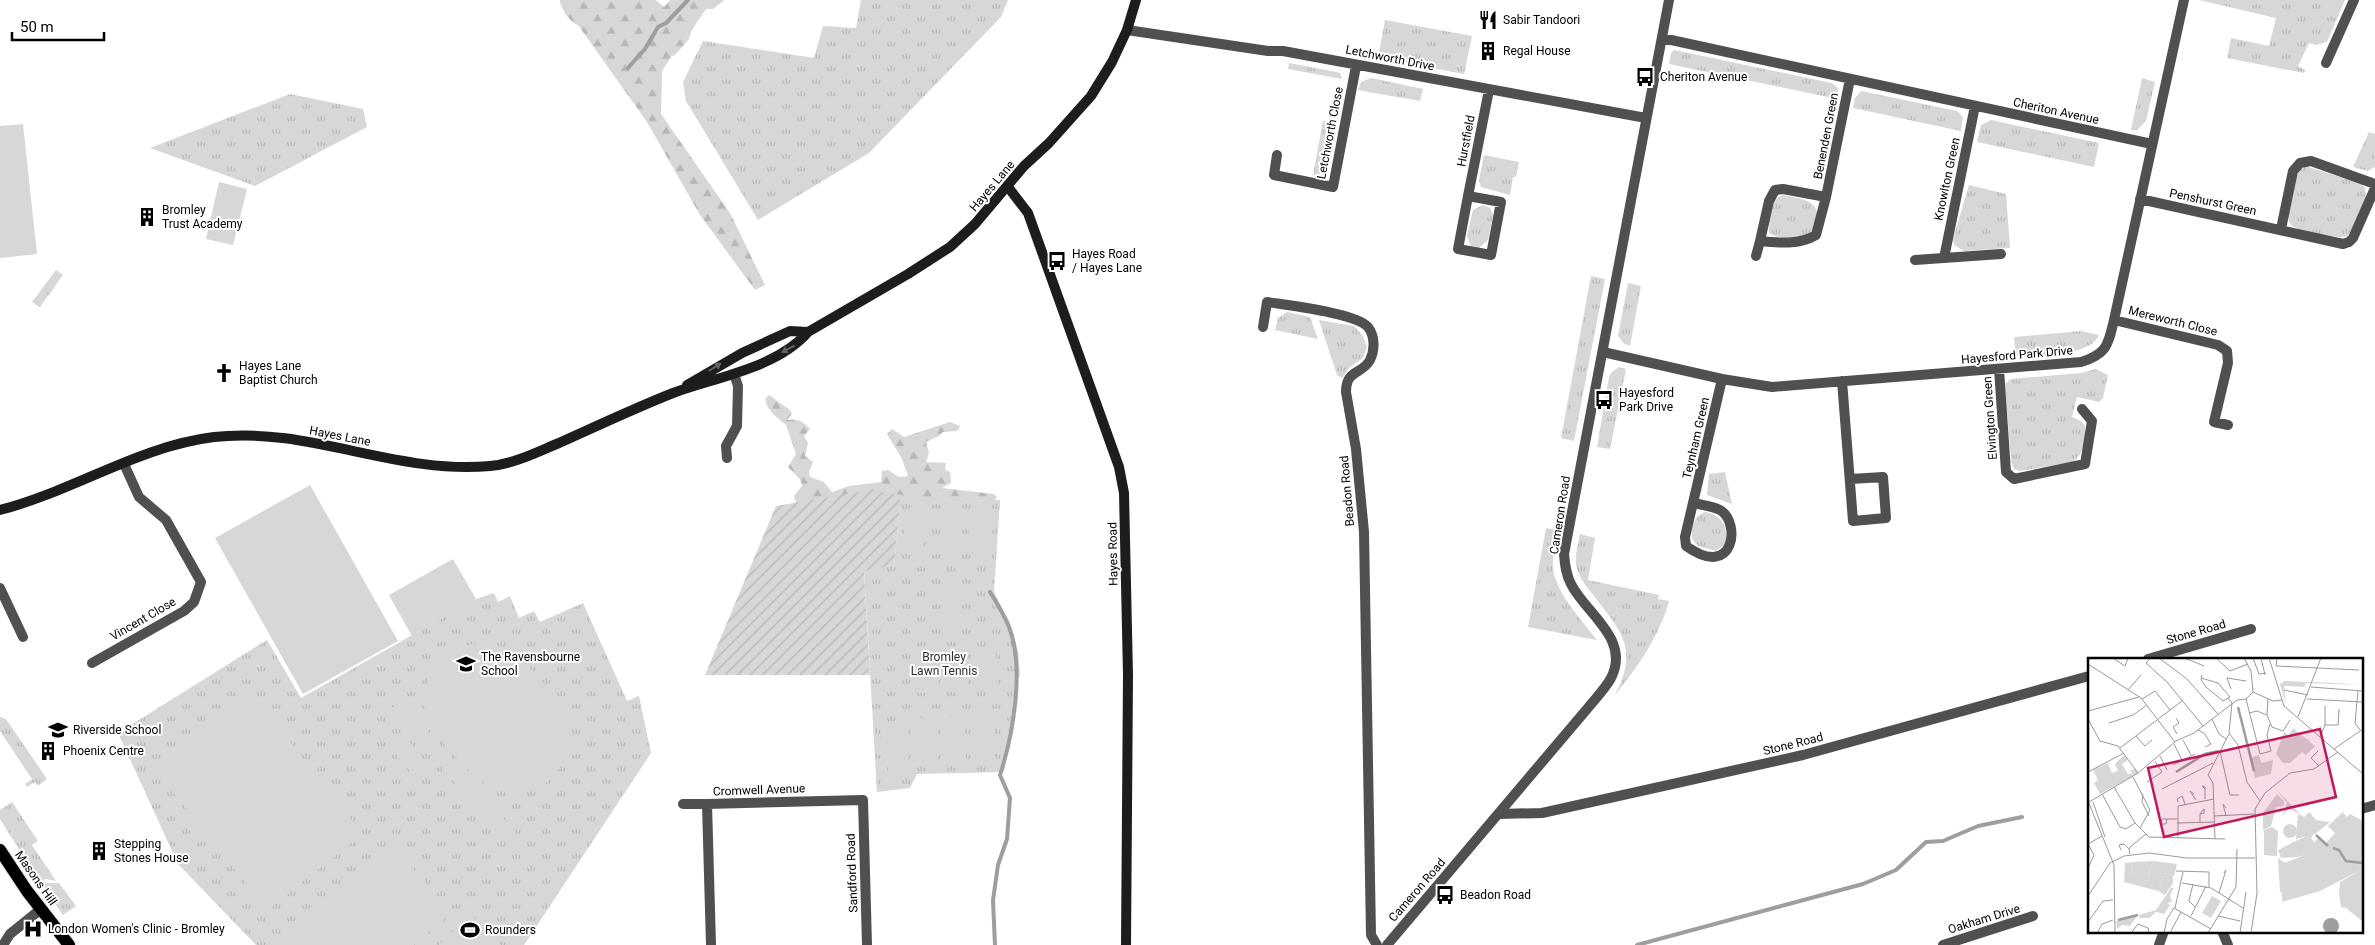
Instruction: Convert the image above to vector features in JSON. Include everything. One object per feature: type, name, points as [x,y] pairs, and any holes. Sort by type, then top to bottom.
[{"type":"main road","name":"Hayes Lane","points":[[0,510],[50,495],[177,444],[217,437],[273,436],[426,465],[490,467],[528,456],[674,393],[734,374],[797,344],[808,332],[908,274],[950,247],[975,224],[1024,166],[1050,142],[1091,96],[1112,62],[1127,30],[1136,0]]},
{"type":"main road","name":"Hayes Road","points":[[1008,187],[1028,213],[1119,467],[1124,493],[1128,675],[1126,945]]},
{"type":"main road","name":"Hayes Lane","points":[[674,393],[742,352],[790,331],[808,332]]},
{"type":"main road","name":"Masons Hill","points":[[2,858],[69,945]]},
{"type":"street","name":"Cameron Road","points":[[1386,945],[1499,814],[1608,683],[1615,668],[1616,657],[1613,644],[1607,631],[1571,585],[1565,570],[1564,554],[1668,0]]},
{"type":"street","name":"Hayesford Park Drive","points":[[1603,352],[1722,379],[1772,387],[2081,362],[2096,357],[2108,344],[2114,320],[2184,0]]},
{"type":"street","points":[[2326,63],[2354,0]]},
{"type":"street","name":"Letchworth Drive","points":[[1127,30],[1268,51],[1283,51],[1356,66],[1646,118]]},
{"type":"street","name":"Cheriton Avenue","points":[[1662,38],[2152,144]]},
{"type":"street","name":"Letchworth Close","points":[[1277,155],[1274,175],[1333,187],[1356,66]]},
{"type":"street","name":"Benenden Green","points":[[1760,242],[1778,244],[1809,239],[1816,235],[1826,197],[1850,79]]},
{"type":"street","name":"Hurstfield","points":[[1468,196],[1501,202],[1491,255],[1458,249],[1468,196],[1489,90]]},
{"type":"street","name":"Knowlton Green","points":[[1944,258],[1975,106]]},
{"type":"street","points":[[2281,229],[2293,171],[2300,163],[2312,161],[2375,184]]},
{"type":"street","name":"Benenden Green","points":[[1756,256],[1769,201],[1775,190],[1783,188],[1826,197]]},
{"type":"street","name":"Penshurst Green","points":[[2140,199],[2342,244],[2349,242],[2353,238],[2375,188]]},
{"type":"street","points":[[1915,260],[2001,254]]},
{"type":"street","name":"Beadon Road","points":[[1262,327],[1267,302],[1314,309],[1356,320],[1367,326],[1374,345],[1369,363],[1350,375],[1346,382],[1346,392],[1356,449],[1364,532],[1371,935],[1377,945]]},
{"type":"street","name":"Mereworth Close","points":[[2114,320],[2218,345],[2227,351],[2228,363],[2214,422],[2228,425]]},
{"type":"street","name":"Elvington Green","points":[[1998,369],[2006,472],[2014,479],[2085,464],[2092,421],[2082,408]]},
{"type":"street","points":[[727,458],[726,446],[737,426],[738,386],[734,374]]},
{"type":"street","name":"Teynham Green","points":[[1693,504],[1719,509],[1724,513],[1732,538],[1730,548],[1723,555],[1713,557],[1695,552],[1686,546],[1685,537],[1722,379]]},
{"type":"street","points":[[1842,381],[1853,521],[1886,518],[1883,477],[1851,479]]},
{"type":"street","name":"Vincent Close","points":[[92,663],[184,610],[194,602],[200,582],[166,520],[139,497],[124,464]]},
{"type":"street","points":[[0,588],[23,637]]},
{"type":"street","name":"Stone Road","points":[[2151,658],[2251,629]]},
{"type":"street","name":"Stone Road","points":[[1499,814],[1542,813],[1803,755],[2088,676]]},
{"type":"street","name":"Cromwell Avenue","points":[[711,945],[707,804],[862,800]]},
{"type":"street","name":"Sandford Road","points":[[862,800],[867,945]]},
{"type":"street","points":[[683,804],[707,804]]},
{"type":"street","points":[[2362,809],[2375,805]]},
{"type":"street","points":[[3,945],[10,934],[41,909]]},
{"type":"street","name":"Oakham Drive","points":[[1943,945],[2034,916]]},
{"type":"street","points":[[2159,945],[2164,932]]},
{"type":"street","points":[[2222,932],[2228,945]]},
{"type":"green space","points":[[560,0],[656,0],[664,7],[670,0],[724,0],[713,9],[706,9],[691,31],[689,39],[671,57],[662,71],[661,114],[730,213],[765,285],[755,290],[700,215],[647,122],[578,25],[566,14]]},
{"type":"green space","points":[[861,0],[1008,0],[1001,17],[869,153],[758,220],[686,101],[683,82],[703,41],[814,58],[823,26],[856,28]]},
{"type":"green space","points":[[2199,0],[2345,0],[2327,42],[2316,45],[2309,43],[2298,66],[2305,70],[2304,73],[2227,58],[2231,38],[2269,46],[2276,18]]},
{"type":"green space","points":[[1385,20],[1472,36],[1464,74],[1378,58]]},
{"type":"green space","points":[[1674,50],[1832,83],[1838,88],[1838,99],[1669,64],[1671,53]]},
{"type":"green space","points":[[1289,63],[1340,73],[1342,79],[1288,69]]},
{"type":"green space","points":[[1371,78],[1423,89],[1420,101],[1358,90],[1361,82]]},
{"type":"green space","points":[[2142,78],[2155,82],[2146,121],[2137,130],[2131,130]]},
{"type":"green space","points":[[1861,91],[1957,111],[1963,117],[1961,131],[1853,108],[1855,98]]},
{"type":"green space","points":[[290,94],[363,109],[367,127],[255,186],[150,148]]},
{"type":"green space","points":[[1991,120],[2099,143],[2094,167],[1977,142],[1981,125]]},
{"type":"green space","points":[[1323,121],[1334,123],[1325,170],[1318,175],[1313,175]]},
{"type":"green space","points":[[23,124],[37,254],[0,258],[0,126]]},
{"type":"green space","points":[[2369,132],[2375,134],[2375,167],[2368,171],[2353,167]]},
{"type":"green space","points":[[1484,155],[1519,162],[1516,177],[1513,177],[1510,195],[1481,187],[1479,180]]},
{"type":"green space","points":[[2305,166],[2361,184],[2365,188],[2366,199],[2348,236],[2337,237],[2312,233],[2298,229],[2291,224],[2288,217],[2297,174]]},
{"type":"green space","points":[[219,182],[247,189],[233,245],[206,239]]},
{"type":"green space","points":[[1969,185],[2006,194],[2010,248],[1964,251],[1954,245],[1953,239]]},
{"type":"green space","points":[[1783,195],[1812,204],[1817,213],[1812,231],[1790,238],[1779,237],[1769,233],[1769,222],[1773,205]]},
{"type":"green space","points":[[1483,205],[1490,208],[1493,215],[1488,240],[1479,248],[1471,246],[1467,236],[1473,210]]},
{"type":"green space","points":[[56,270],[63,275],[40,307],[32,302]]},
{"type":"green space","points":[[1591,276],[1605,279],[1574,441],[1561,438]]},
{"type":"green space","points":[[1628,283],[1641,286],[1630,346],[1623,343],[1618,336]]},
{"type":"green space","points":[[1287,312],[1310,317],[1318,339],[1275,330],[1278,318]]},
{"type":"green space","points":[[1319,320],[1354,326],[1363,336],[1367,347],[1363,358],[1350,367],[1342,378],[1337,375]]},
{"type":"green space","points":[[2081,331],[2099,335],[2094,342],[2075,351],[2016,356],[2014,337]]},
{"type":"green space","points":[[1619,367],[1626,369],[1610,449],[1597,447],[1609,377]]},
{"type":"green space","points":[[2096,369],[2108,375],[2103,398],[2099,402],[2077,397],[2072,417],[2081,421],[2085,426],[2085,436],[2082,451],[2076,459],[2072,462],[2020,471],[2014,469],[2011,461],[2005,384],[2011,379],[2081,373]]},
{"type":"green space","points":[[769,395],[790,410],[792,414],[787,420],[794,419],[800,421],[810,429],[804,436],[808,443],[805,456],[813,462],[809,472],[810,477],[824,482],[832,492],[849,486],[881,482],[882,471],[888,470],[899,477],[908,476],[902,459],[887,434],[892,429],[904,437],[950,422],[960,426],[959,429],[943,432],[926,442],[929,453],[926,462],[946,463],[945,470],[950,472],[951,483],[942,488],[994,494],[997,497],[994,500],[964,496],[957,498],[938,493],[937,497],[912,498],[901,495],[797,506],[794,496],[802,486],[800,479],[788,467],[796,454],[786,425],[767,406],[765,399]]},
{"type":"green space","points":[[1725,472],[1732,504],[1707,495],[1709,474]]},
{"type":"green space","points":[[310,485],[398,641],[303,694],[215,538]]},
{"type":"green space","points":[[872,490],[901,495],[894,565],[864,571],[870,675],[705,675],[776,506]]},
{"type":"green space","name":"Bromley Lawn Tennis","points":[[937,493],[1000,500],[994,592],[1010,623],[1018,651],[1020,676],[1018,677],[1004,772],[917,774],[910,788],[877,792],[864,570],[894,565],[901,495],[937,497]]},
{"type":"green space","points":[[944,506],[964,508],[958,552],[938,549]]},
{"type":"green space","points":[[906,509],[927,510],[923,554],[903,552]]},
{"type":"green space","points":[[971,509],[993,511],[989,555],[967,552]]},
{"type":"green space","points":[[1706,512],[1717,516],[1725,527],[1726,544],[1716,551],[1698,546],[1692,539],[1694,522],[1702,513]]},
{"type":"green space","points":[[1546,528],[1557,530],[1553,568],[1559,587],[1570,606],[1597,640],[1528,627]]},
{"type":"green space","points":[[1580,534],[1595,538],[1588,580],[1659,595],[1658,599],[1669,601],[1660,626],[1647,651],[1615,695],[1626,664],[1626,651],[1618,629],[1578,572],[1576,557]]},
{"type":"green space","points":[[453,559],[476,599],[412,636],[389,595]]},
{"type":"green space","points":[[941,582],[961,582],[962,625],[942,626]]},
{"type":"green space","points":[[494,593],[498,602],[510,596],[519,618],[534,611],[540,622],[583,603],[627,701],[639,696],[651,753],[524,945],[256,945],[178,864],[118,733],[267,640],[301,698],[476,599]]},
{"type":"green space","points":[[476,643],[497,645],[521,659],[554,695],[566,714],[570,735],[566,756],[554,775],[546,782],[532,789],[520,793],[508,793],[485,783],[455,756],[438,737],[430,723],[426,710],[425,696],[433,672],[451,653]]},
{"type":"green space","points":[[974,647],[996,647],[997,691],[975,691]]},
{"type":"green space","points":[[938,648],[939,693],[919,693],[918,649]]},
{"type":"green space","points":[[946,648],[966,648],[968,692],[947,692]]},
{"type":"green space","points":[[248,689],[363,834],[267,910],[152,765]]},
{"type":"green space","points":[[401,700],[522,840],[512,849],[391,709]]},
{"type":"green space","points":[[994,715],[995,759],[974,760],[972,716]]},
{"type":"green space","points":[[964,716],[966,760],[945,761],[944,717]]},
{"type":"green space","points":[[0,717],[6,719],[47,779],[38,786],[35,782],[27,787],[25,784],[32,779],[0,731]]},
{"type":"green space","points":[[937,717],[938,761],[918,761],[916,718]]},
{"type":"green space","points":[[907,726],[909,771],[888,771],[887,727]]},
{"type":"green space","points":[[401,732],[427,763],[413,775],[387,744]]},
{"type":"green space","points":[[12,802],[38,841],[32,845],[56,881],[46,879],[39,881],[0,819],[0,810]]},
{"type":"green space","points":[[391,843],[451,913],[414,945],[284,945],[278,939]]},
{"type":"green space","points":[[59,883],[76,906],[63,915],[41,885]]},
{"type":"green space","name":"Rounders","points":[[470,914],[501,945],[439,945]]},
{"type":"waterway","points":[[628,68],[645,49],[658,27],[666,23],[688,0]]},
{"type":"waterway","points":[[990,592],[1009,627],[1014,643],[1017,681],[1013,721],[1000,775],[1010,798],[1007,839],[998,865],[993,900],[995,945]]},
{"type":"waterway","points":[[1637,945],[1863,884],[1896,870],[1926,842],[1943,841],[1978,826],[2022,817]]},
{"type":"place","name":"Sabir Tandoori","points":[[1488,20]]},
{"type":"place","name":"Regal House","points":[[1488,51]]},
{"type":"place","name":"Cheriton Avenue","points":[[1645,77]]},
{"type":"place","name":"Bromley Trust Academy","points":[[147,217]]},
{"type":"place","name":"Hayes Road / Hayes Lane","points":[[1057,261]]},
{"type":"place","name":"Hayes Lane Baptist Church","points":[[224,373]]},
{"type":"place","name":"Hayesford Park Drive","points":[[1604,400]]},
{"type":"place","name":"The Ravensbourne School","points":[[466,664]]},
{"type":"place","name":"Riverside School","points":[[58,730]]},
{"type":"place","name":"Phoenix Centre","points":[[48,751]]},
{"type":"place","name":"Stepping Stones House","points":[[99,851]]},
{"type":"place","name":"Beadon Road","points":[[1445,895]]},
{"type":"place","name":"London Women's Clinic - Bromley","points":[[33,929]]},
{"type":"place","name":"Rounders","points":[[470,930]]}]
